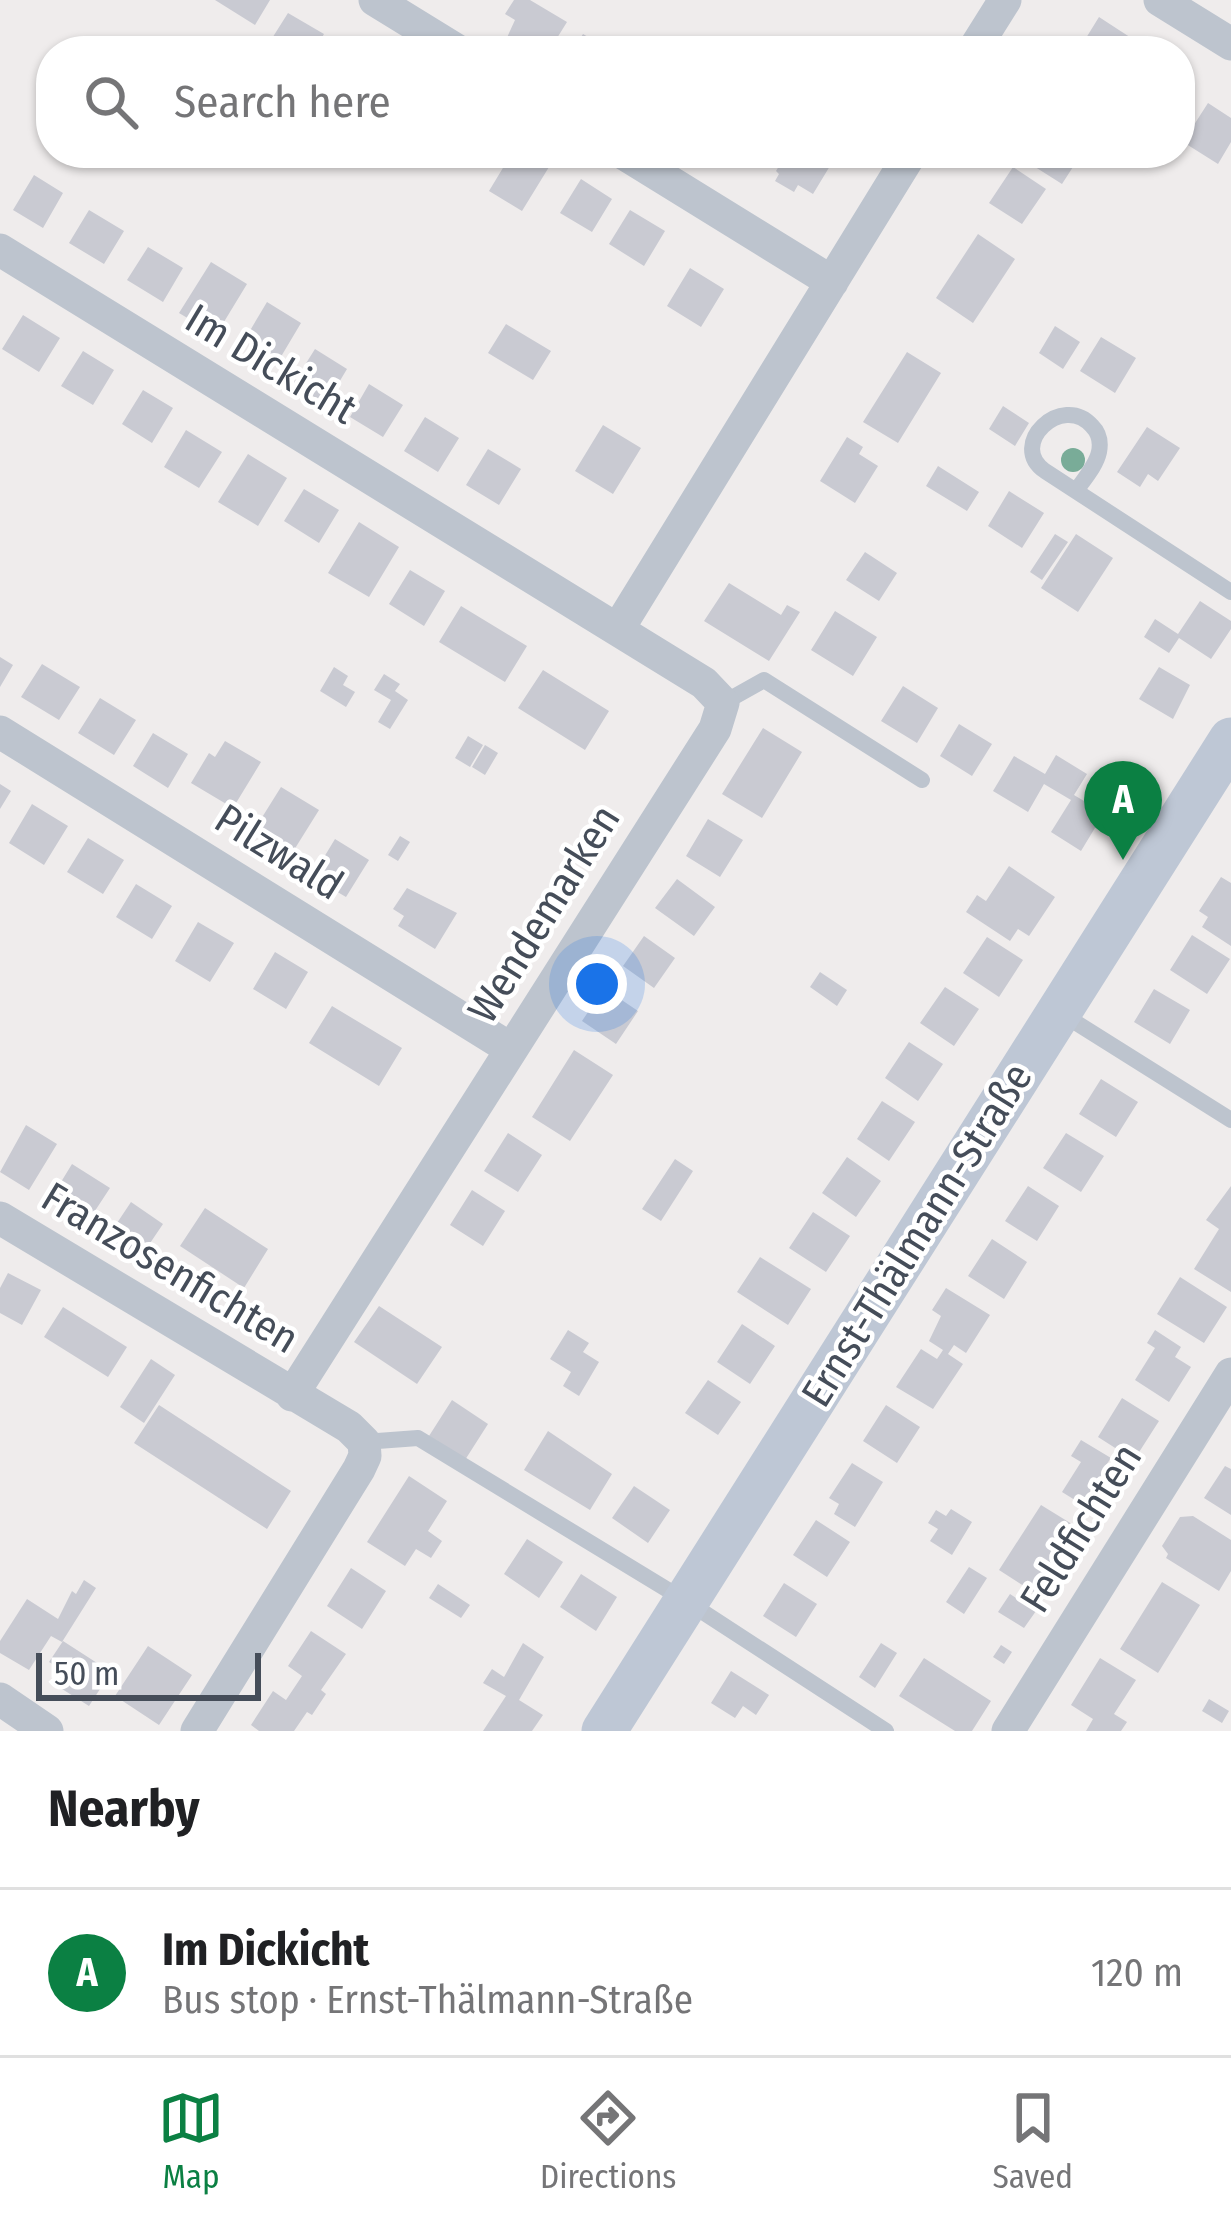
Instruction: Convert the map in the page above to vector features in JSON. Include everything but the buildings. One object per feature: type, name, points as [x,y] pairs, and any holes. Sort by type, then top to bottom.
[{"type":"street","points":[[375,0],[434,36]]},
{"type":"street","points":[[983,36],[1005,0]]},
{"type":"street","points":[[1160,0],[1231,44]]},
{"type":"street","points":[[647,168],[832,282]]},
{"type":"street","points":[[723,704],[704,683],[618,629],[902,168]]},
{"type":"street","name":"Im Dickicht","points":[[0,250],[618,629]]},
{"type":"street","name":"Wendemarken","points":[[292,1395],[715,729],[723,704]]},
{"type":"street","name":"Pilzwald","points":[[0,732],[512,1049]]},
{"type":"street","name":"Ernst-Thälmann-Straße","points":[[604,1731],[1231,740]]},
{"type":"street","name":"Franzosenfichten","points":[[0,1218],[292,1395]]},
{"type":"street","name":"Feldfichten","points":[[1008,1731],[1231,1373]]},
{"type":"street","points":[[197,1731],[365,1456],[364,1442],[349,1427],[292,1395]]},
{"type":"street","points":[[0,1700],[47,1731]]},
{"type":"lane","points":[[1076,491],[1098,456],[1100,444],[1091,424],[1062,415],[1042,424],[1032,447],[1037,465],[1076,491],[1231,592]]},
{"type":"lane","points":[[723,704],[764,680],[922,780]]},
{"type":"lane","points":[[1058,1012],[1231,1120]]},
{"type":"lane","points":[[364,1442],[418,1438],[686,1601],[886,1731]]},
{"type":"place","name":"Im Dickicht","points":[[1123,860]]}]
